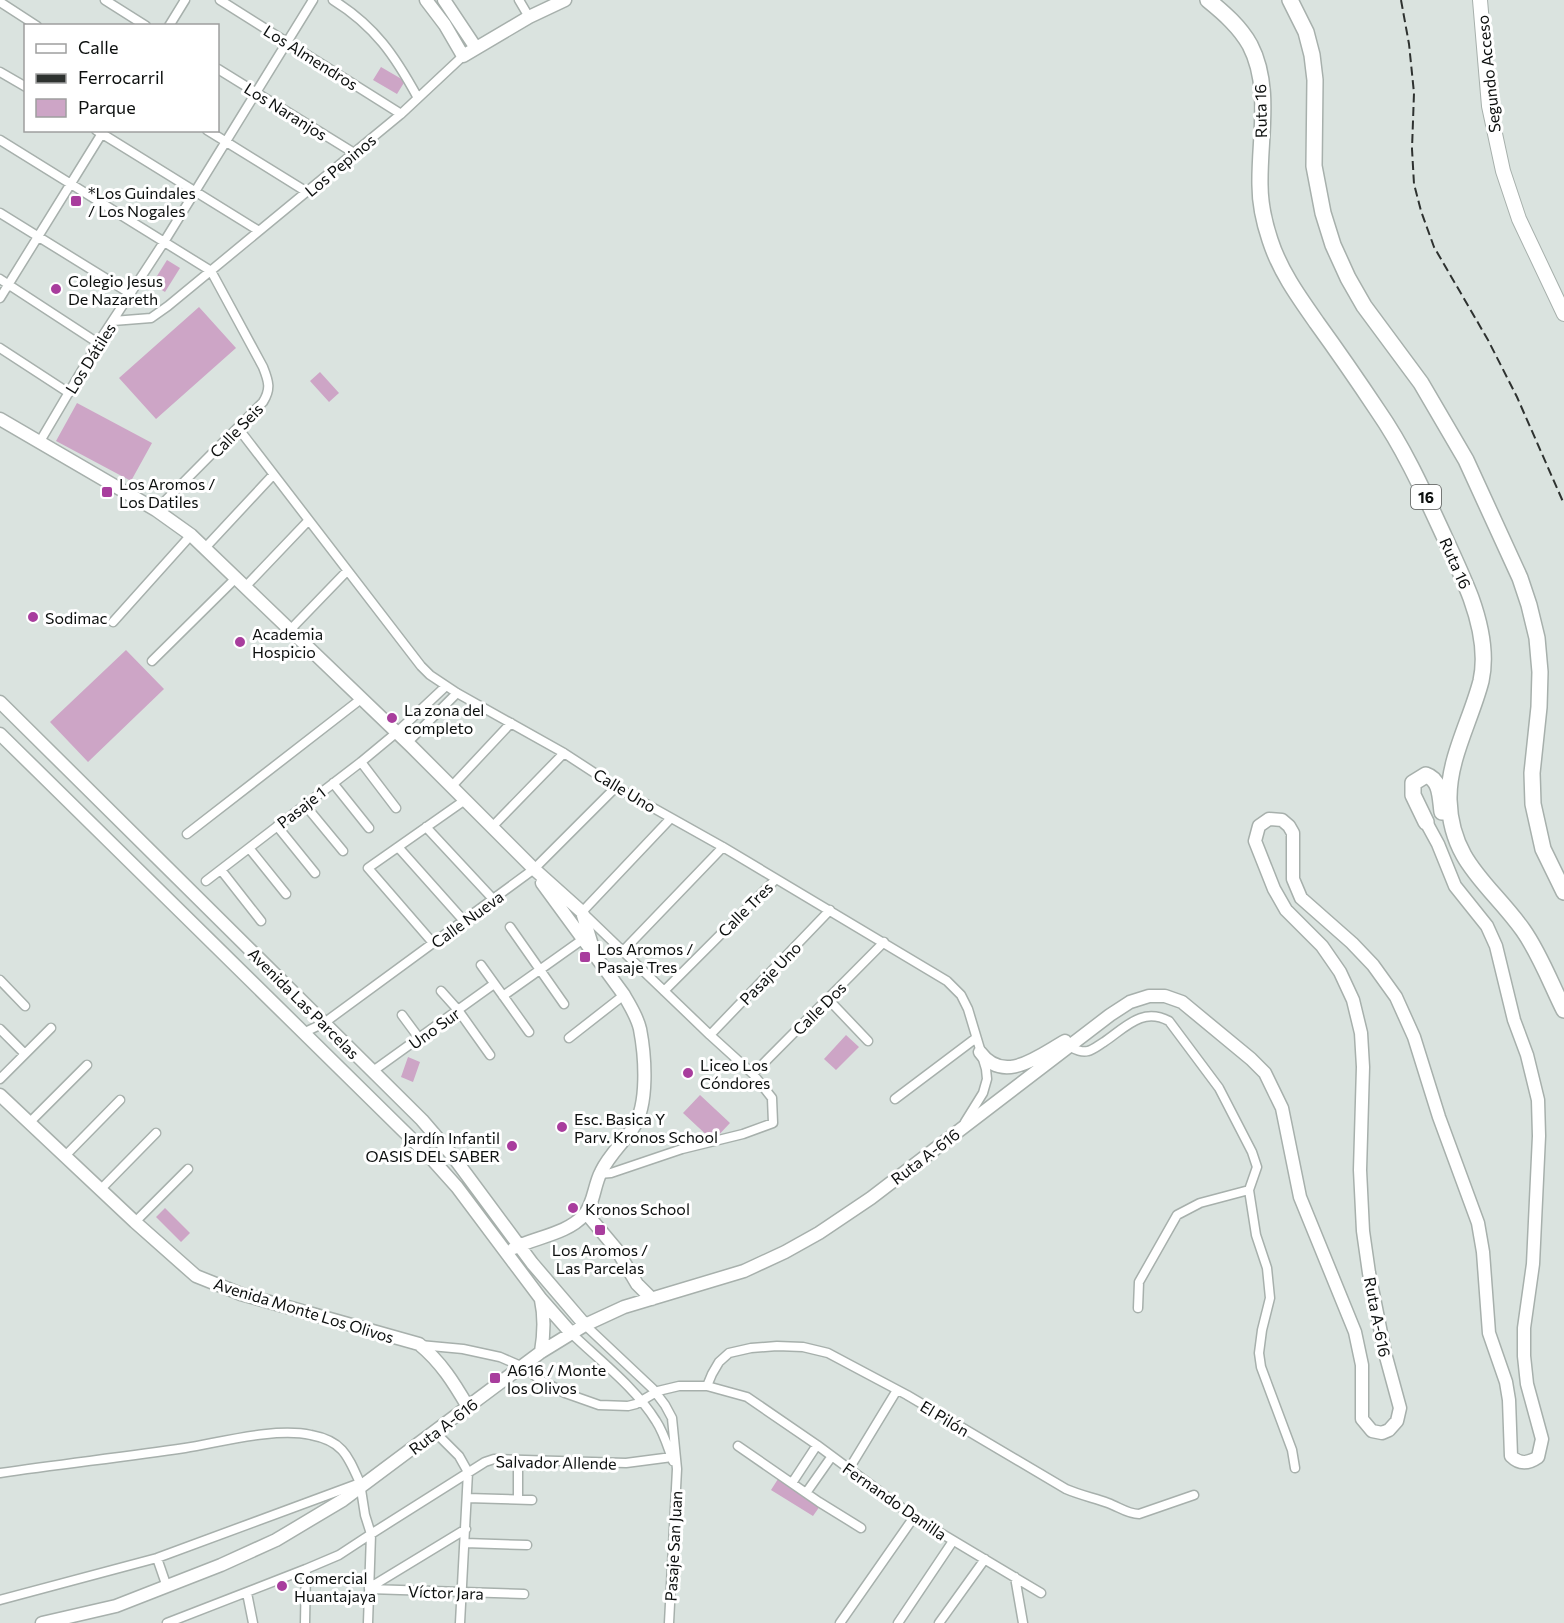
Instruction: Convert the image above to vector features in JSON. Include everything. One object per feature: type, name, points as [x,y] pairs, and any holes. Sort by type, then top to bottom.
[{"type":"highway","name":"Ruta 16","points":[[1208,0],[1240,30],[1257,63],[1262,92],[1261,198],[1264,219],[1275,255],[1290,285],[1381,414],[1403,450],[1426,495],[1475,610],[1483,650],[1481,680],[1455,758],[1449,799],[1451,818],[1461,853],[1480,880],[1522,929],[1564,1010]]},
{"type":"highway","points":[[1290,0],[1306,32],[1312,55],[1315,80],[1314,166],[1323,213],[1333,245],[1364,306],[1420,383],[1462,451],[1520,578],[1529,605],[1537,638],[1540,672],[1532,773],[1533,804],[1543,849],[1564,892]]},
{"type":"highway","points":[[1426,822],[1412,789],[1413,783],[1426,775],[1432,777],[1439,788],[1445,821],[1461,853]]},
{"type":"main road","points":[[426,0],[464,56]]},
{"type":"main road","points":[[444,0],[476,48]]},
{"type":"main road","name":"Los Pepinos","points":[[464,56],[529,17],[565,0]]},
{"type":"main road","name":"Segundo Acceso","points":[[1480,0],[1489,106],[1504,177],[1519,219],[1564,314]]},
{"type":"main road","name":"Segundo Acceso","points":[[1487,0],[1495,89],[1512,176],[1526,214],[1564,295]]},
{"type":"main road","points":[[0,419],[156,510],[191,535],[452,786],[534,869],[582,912],[586,937]]},
{"type":"main road","name":"Avenida Las Parcelas","points":[[0,702],[436,1136],[519,1245],[585,1325]]},
{"type":"main road","name":"Avenida Las Parcelas","points":[[0,734],[445,1174],[541,1299],[571,1334]]},
{"type":"main road","name":"Ruta A-616","points":[[42,1623],[66,1620],[116,1606],[221,1565],[276,1540],[361,1485],[541,1352],[585,1325],[624,1307],[744,1271],[819,1233],[871,1198],[961,1130],[1065,1045],[1130,1002],[1149,996],[1165,996],[1182,1002],[1265,1073],[1282,1108],[1300,1197],[1355,1332],[1362,1365],[1362,1419],[1372,1431],[1389,1430],[1397,1421],[1400,1408],[1385,1353],[1363,1230],[1360,1170],[1363,1074],[1361,1033],[1353,1000],[1340,972],[1322,946],[1281,903],[1258,852],[1256,837],[1262,823],[1273,818],[1286,822],[1293,833],[1293,879],[1299,893],[1305,902],[1353,943],[1382,975],[1399,1004],[1414,1037],[1439,1117],[1478,1223],[1483,1252],[1489,1333],[1506,1382],[1509,1400],[1511,1456],[1523,1463],[1538,1458],[1542,1439],[1527,1384],[1524,1338],[1533,1264],[1539,1136],[1538,1100],[1527,1055],[1514,1020],[1496,946],[1487,926],[1455,886],[1438,844],[1426,822]]},
{"type":"main road","points":[[505,1252],[567,1227],[586,1213],[599,1174],[612,1153],[634,1127],[642,1105],[644,1088],[640,1028],[634,1013],[595,955],[586,937],[534,869]]},
{"type":"main road","points":[[980,1052],[992,1065],[1007,1068],[1065,1045]]},
{"type":"main road","name":"Avenida Monte Los Olivos","points":[[0,1095],[135,1222],[201,1279],[241,1294],[419,1344],[435,1357],[450,1376],[468,1407]]},
{"type":"main road","points":[[586,1213],[617,1250],[631,1276],[652,1299]]},
{"type":"main road","points":[[541,1299],[544,1317],[541,1352]]},
{"type":"street","points":[[105,0],[143,24]]},
{"type":"street","points":[[170,24],[184,0]]},
{"type":"street","name":"Los Almendros","points":[[220,0],[401,114]]},
{"type":"street","name":"Los Dátiles","points":[[39,442],[98,343],[164,242],[313,0]]},
{"type":"street","points":[[333,0],[356,15],[384,42],[418,98]]},
{"type":"street","points":[[519,0],[529,17]]},
{"type":"street","points":[[0,2],[34,24]]},
{"type":"street","name":"Los Pepinos","points":[[113,321],[151,318],[401,114],[464,56]]},
{"type":"street","name":"Los Naranjos","points":[[219,70],[354,153]]},
{"type":"street","points":[[0,72],[24,86]]},
{"type":"street","points":[[0,298],[72,183],[100,132],[259,231]]},
{"type":"street","points":[[210,132],[307,192]]},
{"type":"street","points":[[0,140],[211,271]]},
{"type":"street","points":[[0,213],[131,294]]},
{"type":"street","name":"Calle Seis","points":[[156,510],[263,402],[269,392],[269,383],[263,367],[211,271]]},
{"type":"street","points":[[0,279],[98,343]]},
{"type":"street","points":[[0,348],[69,393]]},
{"type":"street","name":"Calle Uno","points":[[238,428],[421,666],[446,686],[885,942],[946,981],[961,995],[968,1009],[987,1079],[983,1093],[961,1130]]},
{"type":"street","points":[[205,548],[273,475]]},
{"type":"street","points":[[246,586],[308,521]]},
{"type":"street","points":[[113,622],[191,535]]},
{"type":"street","points":[[290,630],[347,571]]},
{"type":"street","points":[[152,661],[236,578]]},
{"type":"street","name":"Pasaje 1","points":[[206,881],[361,762],[446,686]]},
{"type":"street","points":[[407,743],[457,693]]},
{"type":"street","points":[[187,834],[361,699]]},
{"type":"street","points":[[452,786],[511,723]]},
{"type":"street","points":[[492,827],[564,753]]},
{"type":"street","points":[[361,762],[396,808]]},
{"type":"street","points":[[333,783],[369,828]]},
{"type":"street","name":"Calle Nueva","points":[[303,1033],[324,1023],[534,869],[616,787]]},
{"type":"street","points":[[433,944],[368,868],[465,800]]},
{"type":"street","points":[[305,805],[343,851]]},
{"type":"street","points":[[599,1174],[611,1173],[682,1149],[743,1134],[773,1123],[772,1098],[753,1074],[582,912],[671,818]]},
{"type":"street","points":[[277,826],[315,873]]},
{"type":"street","points":[[426,827],[493,899]]},
{"type":"street","points":[[398,847],[464,921]]},
{"type":"street","points":[[623,951],[723,847]]},
{"type":"street","points":[[249,848],[286,894]]},
{"type":"street","points":[[221,870],[261,921]]},
{"type":"street","name":"Calle Tres","points":[[664,991],[776,879]]},
{"type":"street","name":"Pasaje Uno","points":[[710,1035],[830,910]]},
{"type":"street","points":[[510,927],[564,1004]]},
{"type":"street","points":[[503,996],[586,937]]},
{"type":"street","name":"Calle Dos","points":[[753,1074],[885,942]]},
{"type":"street","points":[[481,966],[529,1032]]},
{"type":"street","points":[[0,980],[24,1005]]},
{"type":"street","name":"Uno Sur","points":[[373,1071],[495,984]]},
{"type":"street","points":[[441,991],[458,1010],[490,1055]]},
{"type":"street","points":[[569,1038],[624,995]]},
{"type":"street","points":[[828,999],[868,1041]]},
{"type":"street","points":[[402,1015],[419,1038]]},
{"type":"street","points":[[1065,1045],[1077,1051],[1089,1052],[1142,1017],[1153,1015],[1169,1021],[1219,1088],[1252,1152],[1257,1167],[1249,1190],[1256,1235],[1269,1277],[1270,1298],[1259,1353],[1261,1367],[1292,1450],[1295,1468]]},
{"type":"street","points":[[0,1079],[51,1028]]},
{"type":"street","points":[[0,1029],[25,1054]]},
{"type":"street","points":[[895,1099],[976,1038]]},
{"type":"street","points":[[29,1123],[87,1065]]},
{"type":"street","points":[[65,1156],[120,1100]]},
{"type":"street","points":[[101,1189],[156,1133]]},
{"type":"street","points":[[135,1222],[188,1169]]},
{"type":"street","points":[[1138,1308],[1138,1282],[1177,1215],[1200,1203],[1249,1190]]},
{"type":"street","points":[[585,1325],[656,1392]]},
{"type":"street","name":"Pasaje San Juan","points":[[571,1334],[641,1401],[658,1424],[677,1469]]},
{"type":"street","points":[[419,1344],[463,1349],[500,1357],[523,1367],[542,1381],[587,1402],[599,1405],[628,1406],[656,1392],[679,1386],[708,1386]]},
{"type":"street","name":"El Pilón","points":[[708,1386],[719,1362],[729,1353],[751,1348],[803,1347],[828,1353],[897,1390],[1066,1489],[1086,1497],[1107,1502],[1131,1514],[1139,1514],[1194,1495]]},
{"type":"street","name":"Fernando Danilla","points":[[708,1386],[755,1401],[914,1517],[1041,1593]]},
{"type":"street","points":[[849,1469],[897,1390]]},
{"type":"street","name":"Pasaje San Juan","points":[[656,1392],[672,1420],[677,1469],[669,1623]]},
{"type":"street","points":[[435,1432],[459,1456],[468,1472],[460,1623]]},
{"type":"street","points":[[0,1473],[184,1448],[267,1434],[310,1434],[332,1442],[346,1452],[361,1485],[364,1515],[371,1534],[368,1623]]},
{"type":"street","points":[[792,1483],[817,1445]]},
{"type":"street","points":[[738,1446],[861,1528]]},
{"type":"street","points":[[806,1493],[832,1456]]},
{"type":"street","name":"Salvador Allende","points":[[371,1534],[489,1460],[626,1463],[672,1457]]},
{"type":"street","points":[[518,1460],[518,1499]]},
{"type":"street","points":[[0,1600],[157,1558],[361,1485]]},
{"type":"street","points":[[468,1498],[532,1500]]},
{"type":"street","points":[[840,1623],[914,1517]]},
{"type":"street","points":[[369,1588],[465,1529]]},
{"type":"street","points":[[167,1623],[339,1555],[371,1534]]},
{"type":"street","points":[[898,1623],[953,1542]]},
{"type":"street","points":[[465,1543],[528,1545]]},
{"type":"street","points":[[157,1558],[167,1587]]},
{"type":"street","points":[[939,1623],[985,1559]]},
{"type":"street","points":[[305,1623],[306,1569]]},
{"type":"street","points":[[1015,1577],[1023,1623]]},
{"type":"street","name":"Víctor Jara","points":[[369,1588],[524,1594]]},
{"type":"street","points":[[247,1593],[253,1623]]},
{"type":"green space","points":[[381,67],[405,81],[397,94],[373,80]]},
{"type":"green space","points":[[167,260],[180,268],[165,292],[152,284]]},
{"type":"green space","points":[[199,307],[236,348],[156,419],[119,378]]},
{"type":"green space","points":[[320,372],[339,393],[329,402],[310,381]]},
{"type":"green space","points":[[77,403],[152,443],[131,481],[56,441]]},
{"type":"green space","points":[[126,650],[164,689],[88,762],[50,722]]},
{"type":"green space","points":[[846,1035],[859,1047],[836,1070],[824,1059]]},
{"type":"green space","points":[[408,1057],[420,1062],[413,1082],[401,1077]]},
{"type":"green space","points":[[700,1095],[730,1123],[713,1141],[683,1113]]},
{"type":"green space","points":[[165,1208],[190,1233],[181,1242],[156,1217]]},
{"type":"green space","points":[[778,1479],[820,1506],[813,1516],[771,1490]]},
{"type":"railway","points":[[1401,0],[1409,44],[1414,93],[1412,149],[1414,184],[1421,211],[1434,247],[1488,340],[1517,397],[1564,504]]},
{"type":"place","name":"*Los Guindales / Los Nogales","points":[[76,201]]},
{"type":"place","name":"Colegio Jesus De Nazareth","points":[[56,289]]},
{"type":"place","name":"Los Aromos / Los Datiles","points":[[107,492]]},
{"type":"place","name":"Sodimac","points":[[33,617]]},
{"type":"place","name":"Academia Hospicio","points":[[240,642]]},
{"type":"place","name":"La zona del completo","points":[[392,718]]},
{"type":"place","name":"Los Aromos / Pasaje Tres","points":[[585,957]]},
{"type":"place","name":"Liceo Los Cóndores","points":[[688,1073]]},
{"type":"place","name":"Esc. Basica Y Parv. Kronos School","points":[[562,1127]]},
{"type":"place","name":"Jardín Infantil OASIS DEL SABER","points":[[512,1146]]},
{"type":"place","name":"Kronos School","points":[[573,1208]]},
{"type":"place","name":"Los Aromos / Las Parcelas","points":[[600,1230]]},
{"type":"place","name":"A616 / Monte los Olivos","points":[[495,1378]]},
{"type":"place","name":"Comercial Huantajaya","points":[[282,1586]]}]
